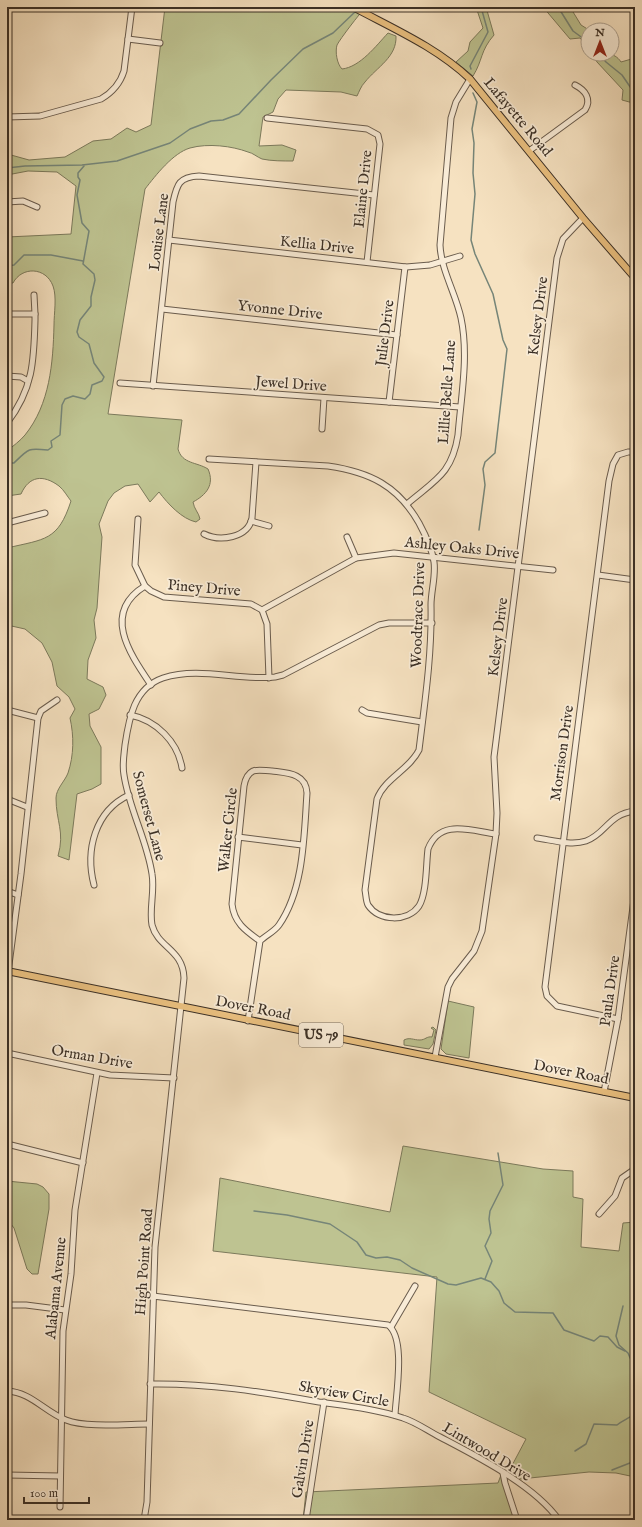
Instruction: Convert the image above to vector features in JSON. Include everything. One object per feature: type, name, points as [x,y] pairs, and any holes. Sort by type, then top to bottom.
[{"type":"main road","name":"Lafayette Road","points":[[353,7],[435,51],[455,65],[470,79],[583,218],[635,278]]},
{"type":"main road","name":"Dover Road","points":[[7,971],[182,1006],[248,1021],[635,1098]]},
{"type":"street","points":[[7,118],[40,116],[106,96],[114,90],[122,78],[132,7]]},
{"type":"street","points":[[128,39],[160,43]]},
{"type":"street","name":"Lillie Belle Lane","points":[[407,504],[449,466],[457,441],[464,336],[460,313],[442,261],[440,228],[451,118],[456,102],[470,79]]},
{"type":"street","points":[[529,151],[585,110],[588,106],[587,96],[582,88],[575,85]]},
{"type":"street","name":"Elaine Drive","points":[[267,118],[367,129],[375,132],[380,139],[367,262]]},
{"type":"street","name":"Louise Lane","points":[[153,386],[176,188],[182,180],[189,176],[201,176],[374,195]]},
{"type":"street","points":[[7,202],[23,201],[37,207]]},
{"type":"street","name":"Kelsey Drive","points":[[435,1057],[448,987],[452,979],[474,950],[480,937],[496,834],[497,813],[494,757],[557,258],[561,242],[568,232],[583,218]]},
{"type":"street","name":"Kellia Drive","points":[[170,240],[405,267],[424,266],[460,256]]},
{"type":"street","name":"Julie Drive","points":[[389,402],[405,267]]},
{"type":"street","points":[[7,424],[16,411],[35,358],[34,295]]},
{"type":"street","name":"Yvonne Drive","points":[[162,309],[397,334]]},
{"type":"street","points":[[7,314],[35,314]]},
{"type":"street","points":[[7,376],[21,377],[28,381]]},
{"type":"street","name":"Jewel Drive","points":[[120,384],[460,407]]},
{"type":"street","points":[[322,429],[324,398]]},
{"type":"street","name":"Morrison Drive","points":[[618,1020],[561,1008],[551,1002],[547,996],[546,982],[562,842],[598,575],[609,481],[613,464],[618,455],[628,452],[635,452]]},
{"type":"street","name":"Woodtrace Drive","points":[[209,459],[328,466],[351,470],[376,479],[407,504],[426,537],[434,564],[431,601],[431,651],[419,750],[410,764],[385,786],[377,799],[365,890],[368,905],[379,914],[394,918],[402,917],[414,911],[422,898],[428,849],[431,842],[440,832],[447,829],[496,834]]},
{"type":"street","points":[[204,534],[214,539],[229,538],[243,532],[251,521],[256,462]]},
{"type":"street","points":[[7,523],[45,513]]},
{"type":"street","points":[[138,519],[135,565],[145,586],[128,600],[124,610],[123,626],[129,652],[151,685]]},
{"type":"street","points":[[251,521],[269,526]]},
{"type":"street","points":[[347,538],[356,558]]},
{"type":"street","name":"Ashley Oaks Drive","points":[[262,610],[356,558],[394,553],[553,570]]},
{"type":"street","points":[[598,575],[635,580]]},
{"type":"street","name":"Piney Drive","points":[[145,586],[151,591],[164,597],[251,604],[262,610]]},
{"type":"street","points":[[262,610],[267,624],[269,678]]},
{"type":"street","name":"Somerset Lane","points":[[182,1006],[184,967],[178,957],[154,931],[152,922],[152,874],[129,795],[123,766],[130,715],[135,702],[151,685],[170,676],[189,673],[269,678],[283,675],[379,625],[389,623],[432,623]]},
{"type":"street","points":[[7,971],[18,895],[38,718],[41,711],[57,700]]},
{"type":"street","points":[[7,710],[38,718]]},
{"type":"street","points":[[362,710],[367,713],[422,722]]},
{"type":"street","points":[[130,715],[150,723],[166,736],[180,755],[182,768]]},
{"type":"street","name":"Walker Circle","points":[[259,770],[289,773],[300,778],[307,790],[302,845],[297,883],[293,898],[279,926],[260,941],[238,923],[233,911],[243,791],[248,776],[253,772],[259,770]]},
{"type":"street","points":[[94,885],[91,868],[96,828],[103,815],[119,800],[129,795]]},
{"type":"street","points":[[7,799],[27,807]]},
{"type":"street","points":[[536,838],[572,843],[586,841],[616,816],[625,812],[635,811]]},
{"type":"street","points":[[238,837],[302,845]]},
{"type":"street","points":[[7,891],[18,895]]},
{"type":"street","name":"Paula Drive","points":[[604,1092],[618,1020],[635,892]]},
{"type":"street","points":[[248,1021],[260,941]]},
{"type":"street","name":"High Point Road","points":[[144,1520],[147,1502],[153,1296],[157,1222],[182,1006]]},
{"type":"street","name":"Orman Drive","points":[[7,1053],[97,1073],[174,1078]]},
{"type":"street","name":"Alabama Avenue","points":[[60,1507],[62,1346],[65,1310],[71,1274],[75,1210],[97,1073]]},
{"type":"street","points":[[7,1144],[83,1163]]},
{"type":"street","points":[[599,1214],[615,1196],[622,1178],[635,1169]]},
{"type":"street","points":[[153,1296],[380,1323],[391,1327],[416,1286]]},
{"type":"street","points":[[7,1305],[26,1305],[65,1310]]},
{"type":"street","name":"Skyview Circle","points":[[150,1384],[235,1389],[324,1402],[395,1415],[398,1348],[397,1336],[391,1327]]},
{"type":"street","points":[[7,1391],[26,1395],[61,1418],[74,1422],[92,1424],[149,1424]]},
{"type":"street","name":"Galvin Drive","points":[[306,1520],[324,1402]]},
{"type":"street","name":"Lintwood Drive","points":[[395,1415],[405,1418],[444,1438],[504,1473],[541,1500],[559,1520]]},
{"type":"street","points":[[504,1473],[505,1483],[517,1520]]},
{"type":"street","points":[[7,1475],[60,1476]]},
{"type":"street","points":[[615,1520],[635,1519]]},
{"type":"green space","points":[[165,7],[373,7],[371,9],[365,8],[337,45],[337,58],[342,69],[361,60],[373,50],[388,33],[396,36],[390,56],[361,87],[357,96],[341,92],[286,90],[278,99],[273,112],[263,117],[259,146],[282,145],[296,150],[293,161],[273,161],[262,159],[242,150],[227,147],[212,145],[197,146],[184,151],[171,159],[145,189],[108,414],[182,420],[178,449],[180,454],[186,460],[208,469],[210,475],[210,485],[202,496],[193,502],[200,519],[196,522],[186,518],[171,506],[159,492],[150,502],[138,484],[125,486],[114,493],[108,501],[99,524],[102,537],[97,608],[94,620],[96,638],[88,660],[87,679],[103,687],[106,695],[99,709],[89,714],[90,726],[101,747],[101,784],[77,794],[69,860],[58,856],[61,840],[56,806],[56,795],[67,776],[70,766],[73,746],[70,718],[75,709],[69,697],[57,686],[52,662],[42,643],[25,629],[7,625],[7,548],[41,540],[55,531],[61,524],[71,501],[59,486],[53,482],[42,479],[32,480],[24,488],[21,494],[7,496],[7,451],[23,437],[33,423],[45,397],[53,354],[55,295],[50,280],[40,272],[28,271],[17,277],[13,283],[7,283],[7,237],[71,234],[76,186],[57,172],[28,171],[7,175],[7,157],[11,155],[29,160],[65,157],[93,141],[111,139],[127,128],[136,132],[151,125]]},
{"type":"green space","points":[[476,7],[486,7],[494,35],[486,46],[473,76],[456,62],[468,51],[470,42],[483,28]]},
{"type":"green space","points":[[543,7],[570,7],[580,23],[580,38],[570,39]]},
{"type":"green space","points":[[635,58],[635,102],[633,103],[622,100],[623,90],[597,62],[620,62],[620,61],[621,62]]},
{"type":"green space","points":[[448,1001],[474,1007],[469,1058],[446,1054],[441,1049]]},
{"type":"green space","points":[[433,1027],[436,1030],[433,1044],[429,1049],[404,1045],[404,1040],[406,1039],[420,1040],[432,1037],[434,1030],[431,1028]]},
{"type":"green space","points":[[403,1146],[543,1169],[573,1171],[573,1197],[583,1199],[581,1247],[619,1251],[623,1223],[635,1222],[635,1477],[616,1473],[589,1472],[520,1479],[508,1473],[526,1439],[429,1392],[437,1277],[213,1251],[220,1178],[390,1212]]},
{"type":"green space","points":[[7,1181],[37,1184],[43,1187],[49,1194],[49,1209],[38,1274],[32,1274],[27,1269],[14,1228],[7,1219]]},
{"type":"green space","points":[[501,1475],[515,1520],[373,1520],[349,1517],[348,1520],[303,1520],[306,1492],[498,1483]]},
{"type":"waterway","points":[[471,69],[470,66],[488,32],[481,7]]},
{"type":"waterway","points":[[558,7],[573,31],[580,36]]},
{"type":"waterway","points":[[7,168],[25,166],[82,165],[117,161],[170,143],[190,129],[211,121],[223,120],[239,114],[303,49],[333,33],[356,11]]},
{"type":"waterway","points":[[606,62],[622,75],[635,94]]},
{"type":"waterway","points":[[473,93],[477,102],[472,129],[474,143],[473,173],[475,194],[471,240],[475,254],[493,294],[503,340],[507,349],[495,453],[485,462],[483,469],[485,485],[479,530]]},
{"type":"waterway","points":[[7,463],[14,463],[29,450],[48,450],[52,447],[51,441],[60,435],[62,405],[65,399],[73,396],[85,399],[90,394],[92,385],[102,381],[104,377],[94,363],[89,344],[79,337],[77,332],[80,320],[91,306],[91,297],[95,280],[94,274],[83,264],[89,231],[82,223],[77,195],[80,180],[78,173],[84,166]]},
{"type":"waterway","points":[[7,266],[14,265],[24,255],[51,255],[83,261]]},
{"type":"waterway","points":[[485,1279],[492,1261],[485,1246],[491,1233],[489,1219],[490,1211],[503,1185],[498,1153]]},
{"type":"waterway","points":[[254,1211],[287,1215],[330,1224],[357,1242],[366,1255],[376,1258],[387,1257],[400,1260],[412,1268],[448,1284],[456,1285],[481,1278],[491,1282],[499,1291],[504,1303],[515,1312],[553,1313],[564,1330],[594,1341],[600,1336],[608,1337],[617,1347],[625,1351]]},
{"type":"waterway","points":[[623,1306],[616,1336],[619,1345],[628,1353],[631,1360],[635,1363]]},
{"type":"waterway","points":[[575,1451],[586,1444],[594,1424],[617,1425],[635,1413]]},
{"type":"waterway","points":[[612,1470],[635,1461]]}]
